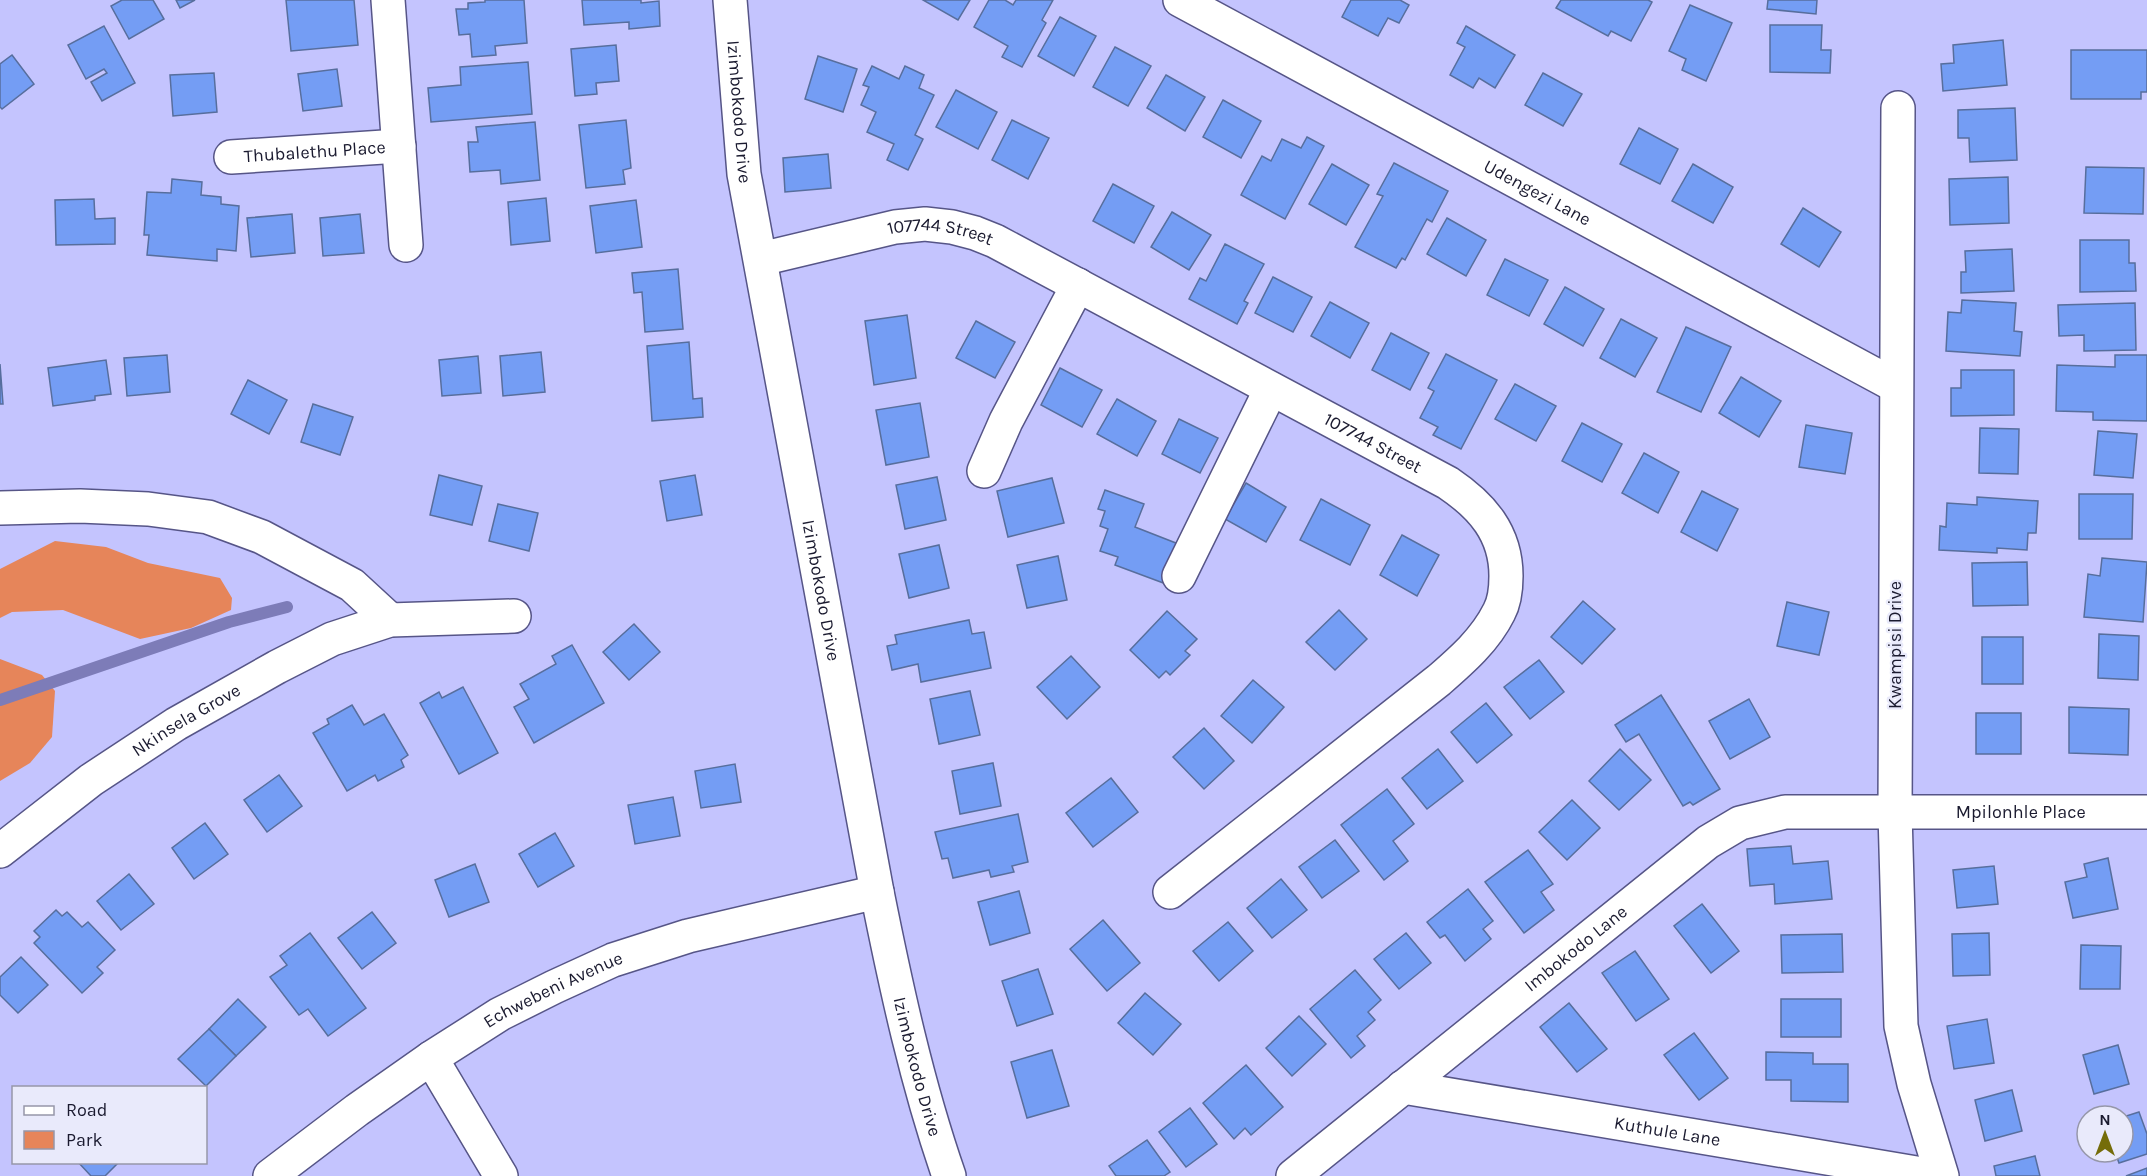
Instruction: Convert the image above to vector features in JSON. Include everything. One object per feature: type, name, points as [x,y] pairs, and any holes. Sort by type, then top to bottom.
[{"type":"street","name":"Thubalethu Place","points":[[388,0],[406,245]]},
{"type":"street","name":"Izimbokodo Drive","points":[[730,0],[744,174],[877,892],[930,1120],[949,1176]]},
{"type":"street","name":"Udengezi Lane","points":[[1180,0],[1896,386]]},
{"type":"street","name":"Kwampisi Drive","points":[[1898,108],[1895,813],[1901,1026],[1914,1084],[1942,1176]]},
{"type":"street","name":"Thubalethu Place","points":[[231,157],[399,146]]},
{"type":"street","name":"107744 Street","points":[[760,259],[895,227],[925,224],[975,233],[996,241],[1448,483],[1469,497],[1485,514],[1502,548],[1506,567],[1506,588],[1501,610],[1468,655],[1170,892]]},
{"type":"street","points":[[984,471],[1006,421],[1078,285]]},
{"type":"street","points":[[1179,576],[1272,389]]},
{"type":"street","points":[[0,508],[80,506],[148,509],[208,517],[262,537],[342,579],[352,585],[390,620]]},
{"type":"street","name":"Nkinsela Grove","points":[[0,851],[90,780],[176,724],[332,639],[390,620],[514,616]]},
{"type":"street","name":"Mpilonhle Place","points":[[1895,813],[2147,812]]},
{"type":"street","name":"Imbokodo Lane","points":[[1293,1176],[1708,842],[1740,823],[1785,813],[1895,813]]},
{"type":"street","name":"Echwebeni Avenue","points":[[270,1176],[357,1110],[431,1058],[500,1014],[613,960],[688,936],[877,892]]},
{"type":"street","points":[[431,1058],[501,1176]]},
{"type":"street","name":"Kuthule Lane","points":[[1403,1087],[1934,1176]]},
{"type":"green space","points":[[55,541],[106,547],[148,563],[220,578],[232,598],[231,610],[191,628],[140,639],[63,610],[12,612],[0,618],[0,569]]},
{"type":"green space","points":[[0,659],[42,675],[55,691],[52,737],[30,763],[0,781]]},
{"type":"building","points":[[122,0],[153,0],[164,19],[129,39],[111,6]]},
{"type":"building","points":[[176,0],[195,0],[180,8]]},
{"type":"building","points":[[286,0],[354,0],[358,45],[291,51]]},
{"type":"building","points":[[485,0],[524,0],[527,43],[495,46],[496,55],[472,57],[470,34],[459,35],[456,9],[468,9],[468,3],[485,2]]},
{"type":"building","points":[[582,0],[641,0],[641,3],[659,1],[660,26],[629,29],[629,22],[584,25]]},
{"type":"building","points":[[923,0],[970,0],[958,20]]},
{"type":"building","points":[[989,0],[1005,0],[1013,5],[1016,0],[1053,0],[1042,20],[1046,23],[1022,67],[1002,57],[1008,46],[974,27]]},
{"type":"building","points":[[1351,0],[1400,0],[1409,5],[1399,23],[1388,18],[1378,36],[1342,17]]},
{"type":"building","points":[[1561,0],[1648,0],[1652,2],[1631,41],[1611,31],[1608,36],[1556,8]]},
{"type":"building","points":[[1768,0],[1817,0],[1816,14],[1767,9]]},
{"type":"building","points":[[1690,5],[1732,23],[1706,81],[1682,70],[1686,59],[1669,51]]},
{"type":"building","points":[[1060,17],[1096,36],[1074,76],[1038,56]]},
{"type":"building","points":[[1770,25],[1822,25],[1821,50],[1831,50],[1830,73],[1770,72]]},
{"type":"building","points":[[104,26],[135,83],[102,101],[91,82],[107,73],[104,69],[86,79],[68,45]]},
{"type":"building","points":[[1466,26],[1515,55],[1495,88],[1479,78],[1473,88],[1450,75],[1465,47],[1457,43]]},
{"type":"building","points":[[2003,40],[2007,85],[1943,91],[1941,64],[1954,63],[1953,45]]},
{"type":"building","points":[[616,45],[619,81],[596,83],[597,94],[575,96],[571,49]]},
{"type":"building","points":[[1115,47],[1151,66],[1128,106],[1093,87]]},
{"type":"building","points":[[2071,50],[2147,50],[2147,92],[2141,92],[2141,99],[2071,99]]},
{"type":"building","points":[[12,55],[34,84],[2,109],[0,107],[0,64]]},
{"type":"building","points":[[818,56],[857,69],[843,112],[805,99]]},
{"type":"building","points":[[528,62],[532,114],[431,122],[428,88],[461,85],[460,67]]},
{"type":"building","points":[[872,66],[899,79],[905,66],[924,75],[919,88],[934,95],[915,135],[923,139],[908,170],[887,160],[894,144],[867,132],[876,112],[861,105],[869,87],[863,85]]},
{"type":"building","points":[[337,69],[342,106],[303,111],[298,74]]},
{"type":"building","points":[[214,73],[217,112],[173,116],[170,75]]},
{"type":"building","points":[[1543,73],[1582,94],[1563,126],[1525,105]]},
{"type":"building","points":[[1166,75],[1205,97],[1185,131],[1147,108]]},
{"type":"building","points":[[956,90],[997,112],[978,149],[936,127]]},
{"type":"building","points":[[1223,100],[1261,121],[1241,158],[1203,137]]},
{"type":"building","points":[[2015,108],[2017,160],[1970,162],[1969,138],[1958,138],[1958,110]]},
{"type":"building","points":[[626,120],[631,168],[623,170],[625,184],[586,188],[579,125]]},
{"type":"building","points":[[1012,120],[1049,138],[1028,179],[992,160]]},
{"type":"building","points":[[535,122],[540,180],[501,184],[500,170],[470,172],[468,142],[478,142],[476,127]]},
{"type":"building","points":[[1639,128],[1678,149],[1660,184],[1620,164]]},
{"type":"building","points":[[1307,137],[1324,146],[1285,219],[1241,195],[1262,156],[1271,161],[1282,139],[1301,148]]},
{"type":"building","points":[[828,154],[831,188],[785,192],[783,158]]},
{"type":"building","points":[[1394,163],[1448,191],[1432,222],[1427,219],[1405,260],[1402,258],[1396,268],[1355,247],[1383,196],[1377,194]]},
{"type":"building","points":[[1332,164],[1369,185],[1346,225],[1309,204]]},
{"type":"building","points":[[1693,164],[1733,187],[1713,223],[1672,201]]},
{"type":"building","points":[[2086,167],[2144,168],[2143,214],[2084,213]]},
{"type":"building","points":[[2008,177],[2009,223],[1950,225],[1949,179]]},
{"type":"building","points":[[172,179],[202,182],[201,195],[221,197],[221,204],[239,206],[236,251],[217,249],[217,261],[147,255],[149,235],[144,235],[147,192],[171,193]]},
{"type":"building","points":[[1113,184],[1154,206],[1134,243],[1093,221]]},
{"type":"building","points":[[546,198],[550,241],[511,245],[508,202]]},
{"type":"building","points":[[94,199],[95,219],[115,218],[115,244],[56,245],[55,200]]},
{"type":"building","points":[[636,200],[642,247],[596,253],[590,206]]},
{"type":"building","points":[[1803,208],[1841,232],[1819,267],[1781,244]]},
{"type":"building","points":[[1172,212],[1211,235],[1189,270],[1151,247]]},
{"type":"building","points":[[292,214],[295,253],[251,257],[247,218]]},
{"type":"building","points":[[360,214],[364,253],[323,256],[320,218]]},
{"type":"building","points":[[1447,218],[1486,240],[1466,276],[1427,254]]},
{"type":"building","points":[[2080,240],[2129,240],[2129,263],[2135,263],[2136,291],[2080,292]]},
{"type":"building","points":[[1225,244],[1264,264],[1244,301],[1248,303],[1237,324],[1189,299],[1200,278],[1206,281]]},
{"type":"building","points":[[2012,249],[2014,291],[1961,293],[1961,272],[1966,272],[1965,251]]},
{"type":"building","points":[[1505,259],[1548,280],[1529,316],[1487,295]]},
{"type":"building","points":[[678,269],[683,329],[645,332],[642,292],[634,293],[632,273]]},
{"type":"building","points":[[1273,277],[1312,297],[1293,332],[1255,313]]},
{"type":"building","points":[[1565,287],[1604,309],[1583,346],[1544,324]]},
{"type":"building","points":[[1962,300],[2016,303],[2014,331],[2022,332],[2020,356],[1946,351],[1948,312],[1961,313]]},
{"type":"building","points":[[1330,302],[1369,323],[1350,358],[1311,336]]},
{"type":"building","points":[[2135,303],[2136,350],[2084,351],[2084,335],[2059,336],[2058,305]]},
{"type":"building","points":[[907,315],[916,378],[874,385],[865,321]]},
{"type":"building","points":[[1621,319],[1657,338],[1635,377],[1600,358]]},
{"type":"building","points":[[976,321],[1015,342],[995,378],[956,358]]},
{"type":"building","points":[[1686,327],[1731,347],[1701,412],[1657,392]]},
{"type":"building","points":[[1391,333],[1429,353],[1410,390],[1372,370]]},
{"type":"building","points":[[689,342],[693,399],[702,398],[703,417],[652,421],[647,346]]},
{"type":"building","points":[[541,352],[545,392],[503,396],[500,356]]},
{"type":"building","points":[[1446,354],[1497,380],[1461,449],[1433,435],[1438,427],[1420,418],[1434,391],[1428,388]]},
{"type":"building","points":[[167,355],[170,392],[127,396],[124,358]]},
{"type":"building","points":[[2115,355],[2147,355],[2147,421],[2093,420],[2093,412],[2056,411],[2057,365],[2115,367]]},
{"type":"building","points":[[478,356],[481,393],[442,396],[439,360]]},
{"type":"building","points":[[106,360],[111,394],[95,396],[95,400],[53,406],[48,368]]},
{"type":"building","points":[[0,364],[3,404],[0,404]]},
{"type":"building","points":[[1060,368],[1102,390],[1082,427],[1041,405]]},
{"type":"building","points":[[1961,370],[2014,370],[2014,415],[1951,416],[1951,388],[1961,388]]},
{"type":"building","points":[[1741,377],[1781,401],[1759,437],[1719,413]]},
{"type":"building","points":[[248,380],[287,400],[269,434],[231,414]]},
{"type":"building","points":[[1515,384],[1556,406],[1536,441],[1495,419]]},
{"type":"building","points":[[1117,399],[1156,421],[1137,456],[1097,434]]},
{"type":"building","points":[[920,403],[929,457],[886,465],[876,410]]},
{"type":"building","points":[[313,404],[353,417],[340,455],[301,442]]},
{"type":"building","points":[[1179,419],[1218,438],[1200,473],[1162,454]]},
{"type":"building","points":[[1582,423],[1622,444],[1602,482],[1562,461]]},
{"type":"building","points":[[1806,425],[1852,433],[1845,474],[1799,467]]},
{"type":"building","points":[[1980,428],[2019,429],[2018,474],[1979,473]]},
{"type":"building","points":[[2098,431],[2137,434],[2133,478],[2094,475]]},
{"type":"building","points":[[1644,453],[1679,472],[1658,513],[1622,493]]},
{"type":"building","points":[[439,475],[482,486],[472,525],[430,515]]},
{"type":"building","points":[[695,475],[702,515],[667,521],[660,481]]},
{"type":"building","points":[[937,477],[946,520],[905,529],[896,485]]},
{"type":"building","points":[[1052,478],[1064,523],[1008,537],[997,491]]},
{"type":"building","points":[[1246,483],[1286,507],[1266,542],[1225,519]]},
{"type":"building","points":[[1105,490],[1144,504],[1135,527],[1181,545],[1166,584],[1115,565],[1118,557],[1100,551],[1108,529],[1100,526],[1105,511],[1098,509]]},
{"type":"building","points":[[1702,491],[1738,509],[1717,551],[1681,532]]},
{"type":"building","points":[[2079,494],[2133,494],[2132,539],[2079,539]]},
{"type":"building","points":[[1977,497],[2038,501],[2036,533],[2028,533],[2027,550],[1997,548],[1997,553],[1939,550],[1940,526],[1946,527],[1947,503],[1977,505]]},
{"type":"building","points":[[1321,499],[1370,525],[1350,565],[1300,540]]},
{"type":"building","points":[[498,504],[538,513],[529,551],[489,541]]},
{"type":"building","points":[[1402,535],[1439,555],[1417,596],[1380,575]]},
{"type":"building","points":[[939,545],[949,588],[909,598],[899,554]]},
{"type":"building","points":[[1058,556],[1067,600],[1027,608],[1017,565]]},
{"type":"building","points":[[2102,558],[2147,562],[2143,622],[2084,617],[2088,574],[2100,576]]},
{"type":"building","points":[[2027,562],[2028,605],[1973,606],[1972,563]]},
{"type":"building","points":[[1583,601],[1615,629],[1582,664],[1551,637]]},
{"type":"building","points":[[1787,602],[1829,612],[1819,655],[1777,646]]},
{"type":"building","points":[[1339,610],[1367,639],[1335,670],[1306,642]]},
{"type":"building","points":[[1167,611],[1197,639],[1185,651],[1190,655],[1170,675],[1166,671],[1159,678],[1130,650]]},
{"type":"building","points":[[969,620],[972,634],[984,632],[991,668],[921,682],[918,664],[892,670],[887,646],[897,644],[895,635]]},
{"type":"building","points":[[634,624],[660,652],[629,680],[603,652]]},
{"type":"building","points":[[2099,634],[2139,636],[2138,680],[2098,678]]},
{"type":"building","points":[[1982,637],[2023,637],[2023,684],[1982,684]]},
{"type":"building","points":[[572,645],[604,703],[534,743],[514,707],[529,699],[520,684],[556,664],[552,656]]},
{"type":"building","points":[[1071,656],[1100,687],[1067,719],[1037,687]]},
{"type":"building","points":[[1539,660],[1564,692],[1530,719],[1504,687]]},
{"type":"building","points":[[1253,680],[1284,707],[1252,743],[1221,716]]},
{"type":"building","points":[[463,687],[498,753],[459,774],[420,703],[439,692],[442,698]]},
{"type":"building","points":[[970,691],[980,735],[939,744],[930,699]]},
{"type":"building","points":[[1661,695],[1720,789],[1693,805],[1690,802],[1683,806],[1639,734],[1626,742],[1615,725]]},
{"type":"building","points":[[1749,699],[1770,737],[1730,759],[1709,721]]},
{"type":"building","points":[[1486,703],[1512,735],[1477,763],[1451,732]]},
{"type":"building","points":[[352,705],[364,725],[384,714],[408,755],[401,760],[404,767],[378,781],[375,775],[347,791],[313,733],[329,724],[327,719]]},
{"type":"building","points":[[2069,707],[2129,709],[2128,755],[2069,753]]},
{"type":"building","points":[[1976,713],[2021,713],[2021,754],[1976,754]]},
{"type":"building","points":[[1204,728],[1234,761],[1204,789],[1173,757]]},
{"type":"building","points":[[1438,749],[1463,781],[1427,809],[1402,778]]},
{"type":"building","points":[[1620,749],[1651,780],[1619,810],[1589,781]]},
{"type":"building","points":[[993,763],[1001,806],[960,814],[952,771]]},
{"type":"building","points":[[735,764],[741,802],[701,808],[695,771]]},
{"type":"building","points":[[279,775],[302,806],[267,832],[244,800]]},
{"type":"building","points":[[1111,778],[1138,812],[1093,847],[1066,813]]},
{"type":"building","points":[[1387,789],[1414,824],[1393,841],[1408,861],[1384,880],[1341,825]]},
{"type":"building","points":[[673,797],[680,836],[635,844],[628,805]]},
{"type":"building","points":[[1572,800],[1600,828],[1567,860],[1539,832]]},
{"type":"building","points":[[1018,814],[1028,862],[1012,866],[1014,872],[991,877],[989,870],[953,878],[948,858],[942,859],[935,832]]},
{"type":"building","points":[[205,823],[228,854],[194,879],[172,848]]},
{"type":"building","points":[[555,833],[574,866],[538,887],[519,854]]},
{"type":"building","points":[[1335,840],[1359,871],[1322,898],[1299,867]]},
{"type":"building","points":[[1791,846],[1793,864],[1828,861],[1832,899],[1775,904],[1774,884],[1750,886],[1747,849]]},
{"type":"building","points":[[1528,850],[1553,884],[1541,892],[1554,910],[1524,933],[1485,882]]},
{"type":"building","points":[[2108,858],[2118,909],[2073,918],[2065,882],[2087,877],[2084,864]]},
{"type":"building","points":[[475,864],[489,902],[449,917],[435,880]]},
{"type":"building","points":[[1994,866],[1998,904],[1957,908],[1953,870]]},
{"type":"building","points":[[129,874],[154,904],[121,930],[97,901]]},
{"type":"building","points":[[1281,879],[1307,910],[1272,938],[1247,908]]},
{"type":"building","points":[[1468,889],[1493,921],[1483,929],[1491,939],[1465,961],[1445,935],[1440,938],[1427,922]]},
{"type":"building","points":[[1019,891],[1030,933],[990,945],[978,902]]},
{"type":"building","points":[[1702,904],[1739,951],[1711,973],[1674,926]]},
{"type":"building","points":[[56,910],[62,916],[67,912],[82,927],[88,922],[115,950],[97,967],[103,973],[82,993],[34,943],[40,937],[34,931]]},
{"type":"building","points":[[372,912],[396,943],[362,969],[338,938]]},
{"type":"building","points":[[1103,920],[1140,963],[1107,991],[1070,949]]},
{"type":"building","points":[[1228,922],[1253,951],[1219,981],[1193,951]]},
{"type":"building","points":[[310,933],[366,1008],[328,1036],[308,1009],[299,1015],[270,977],[287,965],[280,956]]},
{"type":"building","points":[[1406,933],[1431,963],[1399,989],[1374,959]]},
{"type":"building","points":[[1989,933],[1990,975],[1953,976],[1952,934]]},
{"type":"building","points":[[1842,934],[1843,972],[1782,973],[1781,935]]},
{"type":"building","points":[[2081,945],[2121,946],[2120,989],[2080,989]]},
{"type":"building","points":[[1635,951],[1669,999],[1636,1021],[1602,973]]},
{"type":"building","points":[[21,957],[48,985],[18,1013],[0,995],[0,977]]},
{"type":"building","points":[[1038,969],[1053,1014],[1017,1026],[1002,981]]},
{"type":"building","points":[[1355,970],[1381,1000],[1368,1012],[1375,1020],[1357,1036],[1365,1046],[1351,1058],[1310,1009]]},
{"type":"building","points":[[1145,993],[1181,1024],[1153,1055],[1118,1023]]},
{"type":"building","points":[[238,999],[266,1027],[236,1056],[209,1029]]},
{"type":"building","points":[[1781,999],[1841,999],[1841,1037],[1781,1037]]},
{"type":"building","points":[[1569,1003],[1607,1049],[1577,1072],[1540,1027]]},
{"type":"building","points":[[1299,1016],[1326,1044],[1292,1076],[1266,1048]]},
{"type":"building","points":[[1987,1019],[1994,1063],[1954,1069],[1947,1026]]},
{"type":"building","points":[[209,1029],[236,1056],[206,1086],[178,1059]]},
{"type":"building","points":[[1694,1033],[1728,1078],[1699,1100],[1664,1055]]},
{"type":"building","points":[[2118,1045],[2129,1084],[2094,1094],[2083,1055]]},
{"type":"building","points":[[1052,1050],[1069,1106],[1027,1118],[1011,1062]]},
{"type":"building","points":[[1766,1052],[1813,1053],[1813,1064],[1848,1064],[1848,1102],[1791,1101],[1791,1080],[1766,1080]]},
{"type":"building","points":[[1246,1065],[1283,1107],[1251,1135],[1245,1128],[1234,1139],[1203,1103]]},
{"type":"building","points":[[2012,1090],[2022,1131],[1985,1141],[1975,1100]]},
{"type":"building","points":[[1190,1108],[1217,1144],[1186,1167],[1159,1132]]},
{"type":"building","points":[[2139,1112],[2147,1134],[2147,1154],[2135,1158],[2135,1113]]},
{"type":"building","points":[[1147,1140],[1170,1172],[1164,1176],[1116,1176],[1109,1166]]},
{"type":"building","points":[[2035,1156],[2040,1176],[1996,1176],[1994,1166]]},
{"type":"building","points":[[80,1164],[117,1164],[105,1176],[91,1176]]},
{"type":"building","points":[[2147,1168],[2147,1176],[2126,1176]]},
{"type":"waterway","points":[[0,700],[229,622],[287,607]]}]
